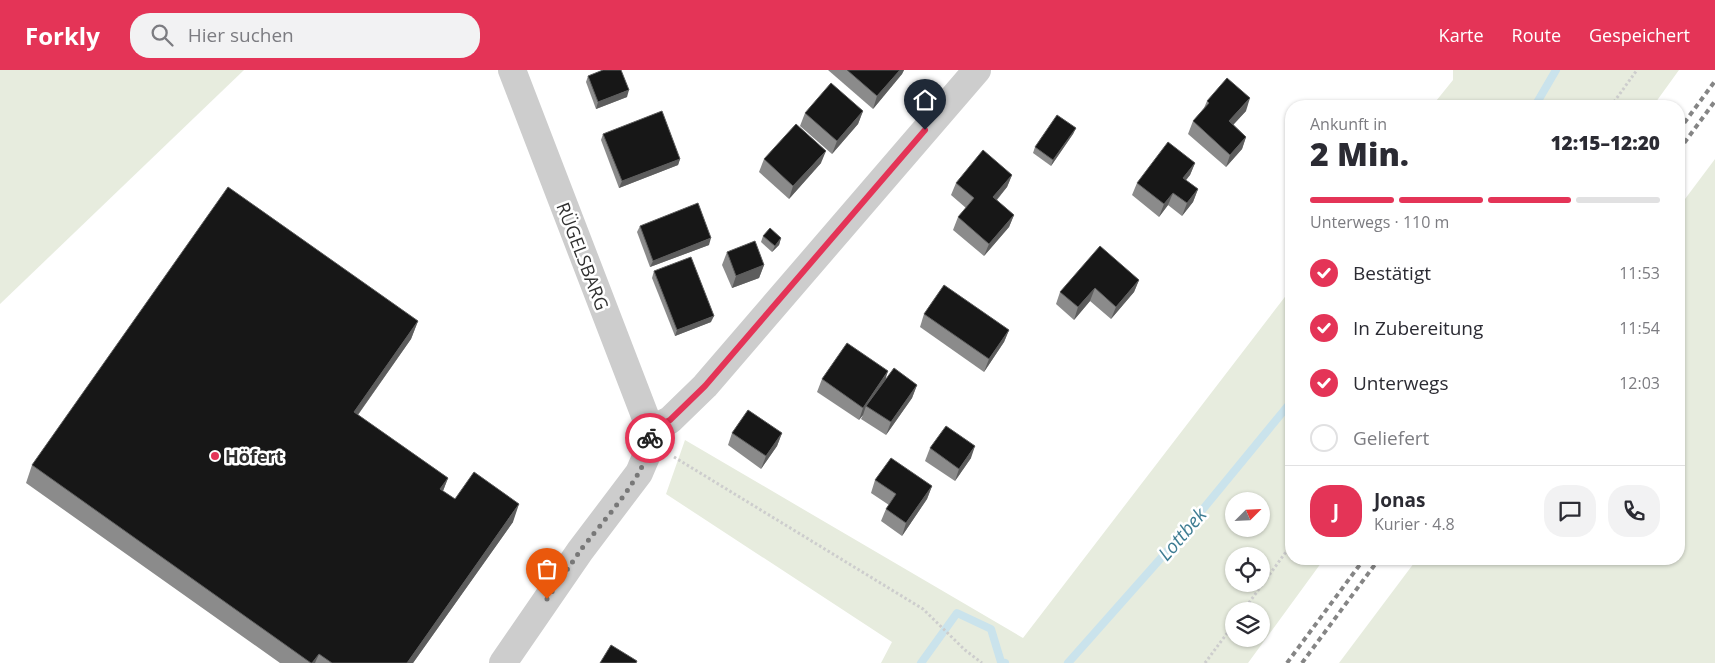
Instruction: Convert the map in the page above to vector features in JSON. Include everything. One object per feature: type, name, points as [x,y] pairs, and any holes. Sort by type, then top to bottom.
[{"type":"street","name":"RÜGELSBARG","points":[[512,70],[647,421],[649,437]]},
{"type":"street","points":[[503,663],[580,551],[639,473],[648,452],[649,437],[670,420],[705,386],[977,70]]},
{"type":"path","points":[[1615,100],[1637,70]]},
{"type":"path","points":[[649,437],[922,610],[965,650],[982,663]]},
{"type":"path","points":[[1250,602],[1285,553]]},
{"type":"path","points":[[1205,663],[1225,636]]},
{"type":"shaded area","points":[[0,70],[244,70],[0,304]]},
{"type":"shaded area","points":[[1453,70],[1679,70],[1657,100],[1437,100],[1453,80]]},
{"type":"shaded area","points":[[1715,159],[1715,663],[1339,663],[1412,565],[1685,565],[1685,199]]},
{"type":"shaded area","points":[[1285,297],[1285,565],[1320,565],[1270,633],[1270,602],[1225,602],[1225,647],[1260,647],[1248,663],[881,663],[892,642],[666,494],[685,440],[1023,638]]},
{"type":"building","points":[[603,70],[621,70],[629,90],[598,102],[588,76]]},
{"type":"building","points":[[847,70],[900,70],[877,96]]},
{"type":"building","points":[[1227,78],[1250,98],[1229,121],[1246,137],[1230,155],[1193,121]]},
{"type":"building","points":[[831,83],[863,111],[837,141],[805,113]]},
{"type":"building","points":[[662,111],[680,159],[622,181],[603,134]]},
{"type":"building","points":[[1057,115],[1076,128],[1053,160],[1035,147]]},
{"type":"building","points":[[796,124],[826,151],[793,186],[764,159]]},
{"type":"building","points":[[1168,142],[1195,163],[1183,178],[1198,189],[1187,203],[1173,193],[1164,204],[1137,183]]},
{"type":"building","points":[[983,150],[1012,175],[993,197],[1014,215],[989,244],[958,217],[974,198],[956,183]]},
{"type":"building","name":"Höfert","points":[[228,187],[418,321],[354,412],[448,478],[440,489],[455,499],[474,472],[519,504],[407,663],[332,663],[319,654],[311,663],[32,465]]},
{"type":"building","points":[[698,203],[711,238],[653,261],[640,226]]},
{"type":"building","points":[[770,228],[781,238],[775,246],[763,236]]},
{"type":"building","points":[[755,241],[764,265],[736,276],[727,252]]},
{"type":"building","points":[[1100,246],[1139,280],[1116,307],[1095,288],[1078,307],[1060,292]]},
{"type":"building","points":[[691,257],[714,316],[677,330],[654,271]]},
{"type":"building","points":[[944,285],[1009,330],[989,359],[924,314]]},
{"type":"building","points":[[847,343],[888,371],[863,408],[822,379]]},
{"type":"building","points":[[894,368],[917,385],[891,422],[866,406]]},
{"type":"building","points":[[748,410],[782,433],[766,456],[732,433]]},
{"type":"building","points":[[946,426],[975,446],[959,469],[930,448]]},
{"type":"building","points":[[891,458],[932,486],[906,523],[886,509],[896,494],[875,480]]},
{"type":"building","points":[[611,645],[637,661],[636,663],[600,663]]},
{"type":"waterway","name":"Lottbek","points":[[1538,100],[1556,70]]},
{"type":"waterway","name":"Lottbek","points":[[1068,663],[1185,531],[1285,409]]},
{"type":"waterway","name":"Lottbek","points":[[921,663],[957,613],[991,629],[1001,662],[1005,663]]},
{"type":"railway","points":[[1685,122],[1715,81]]},
{"type":"railway","points":[[1685,142],[1715,101]]},
{"type":"railway","points":[[1287,663],[1360,565]]},
{"type":"railway","points":[[1302,663],[1375,565]]},
{"type":"way so far","points":[[547,599],[580,551],[639,473],[648,452],[650,438]]},
{"type":"place","name":"Höfert","points":[[215,456]]},
{"type":"route","points":[[650,438],[649,431],[670,420],[705,386],[925,130]]}]
